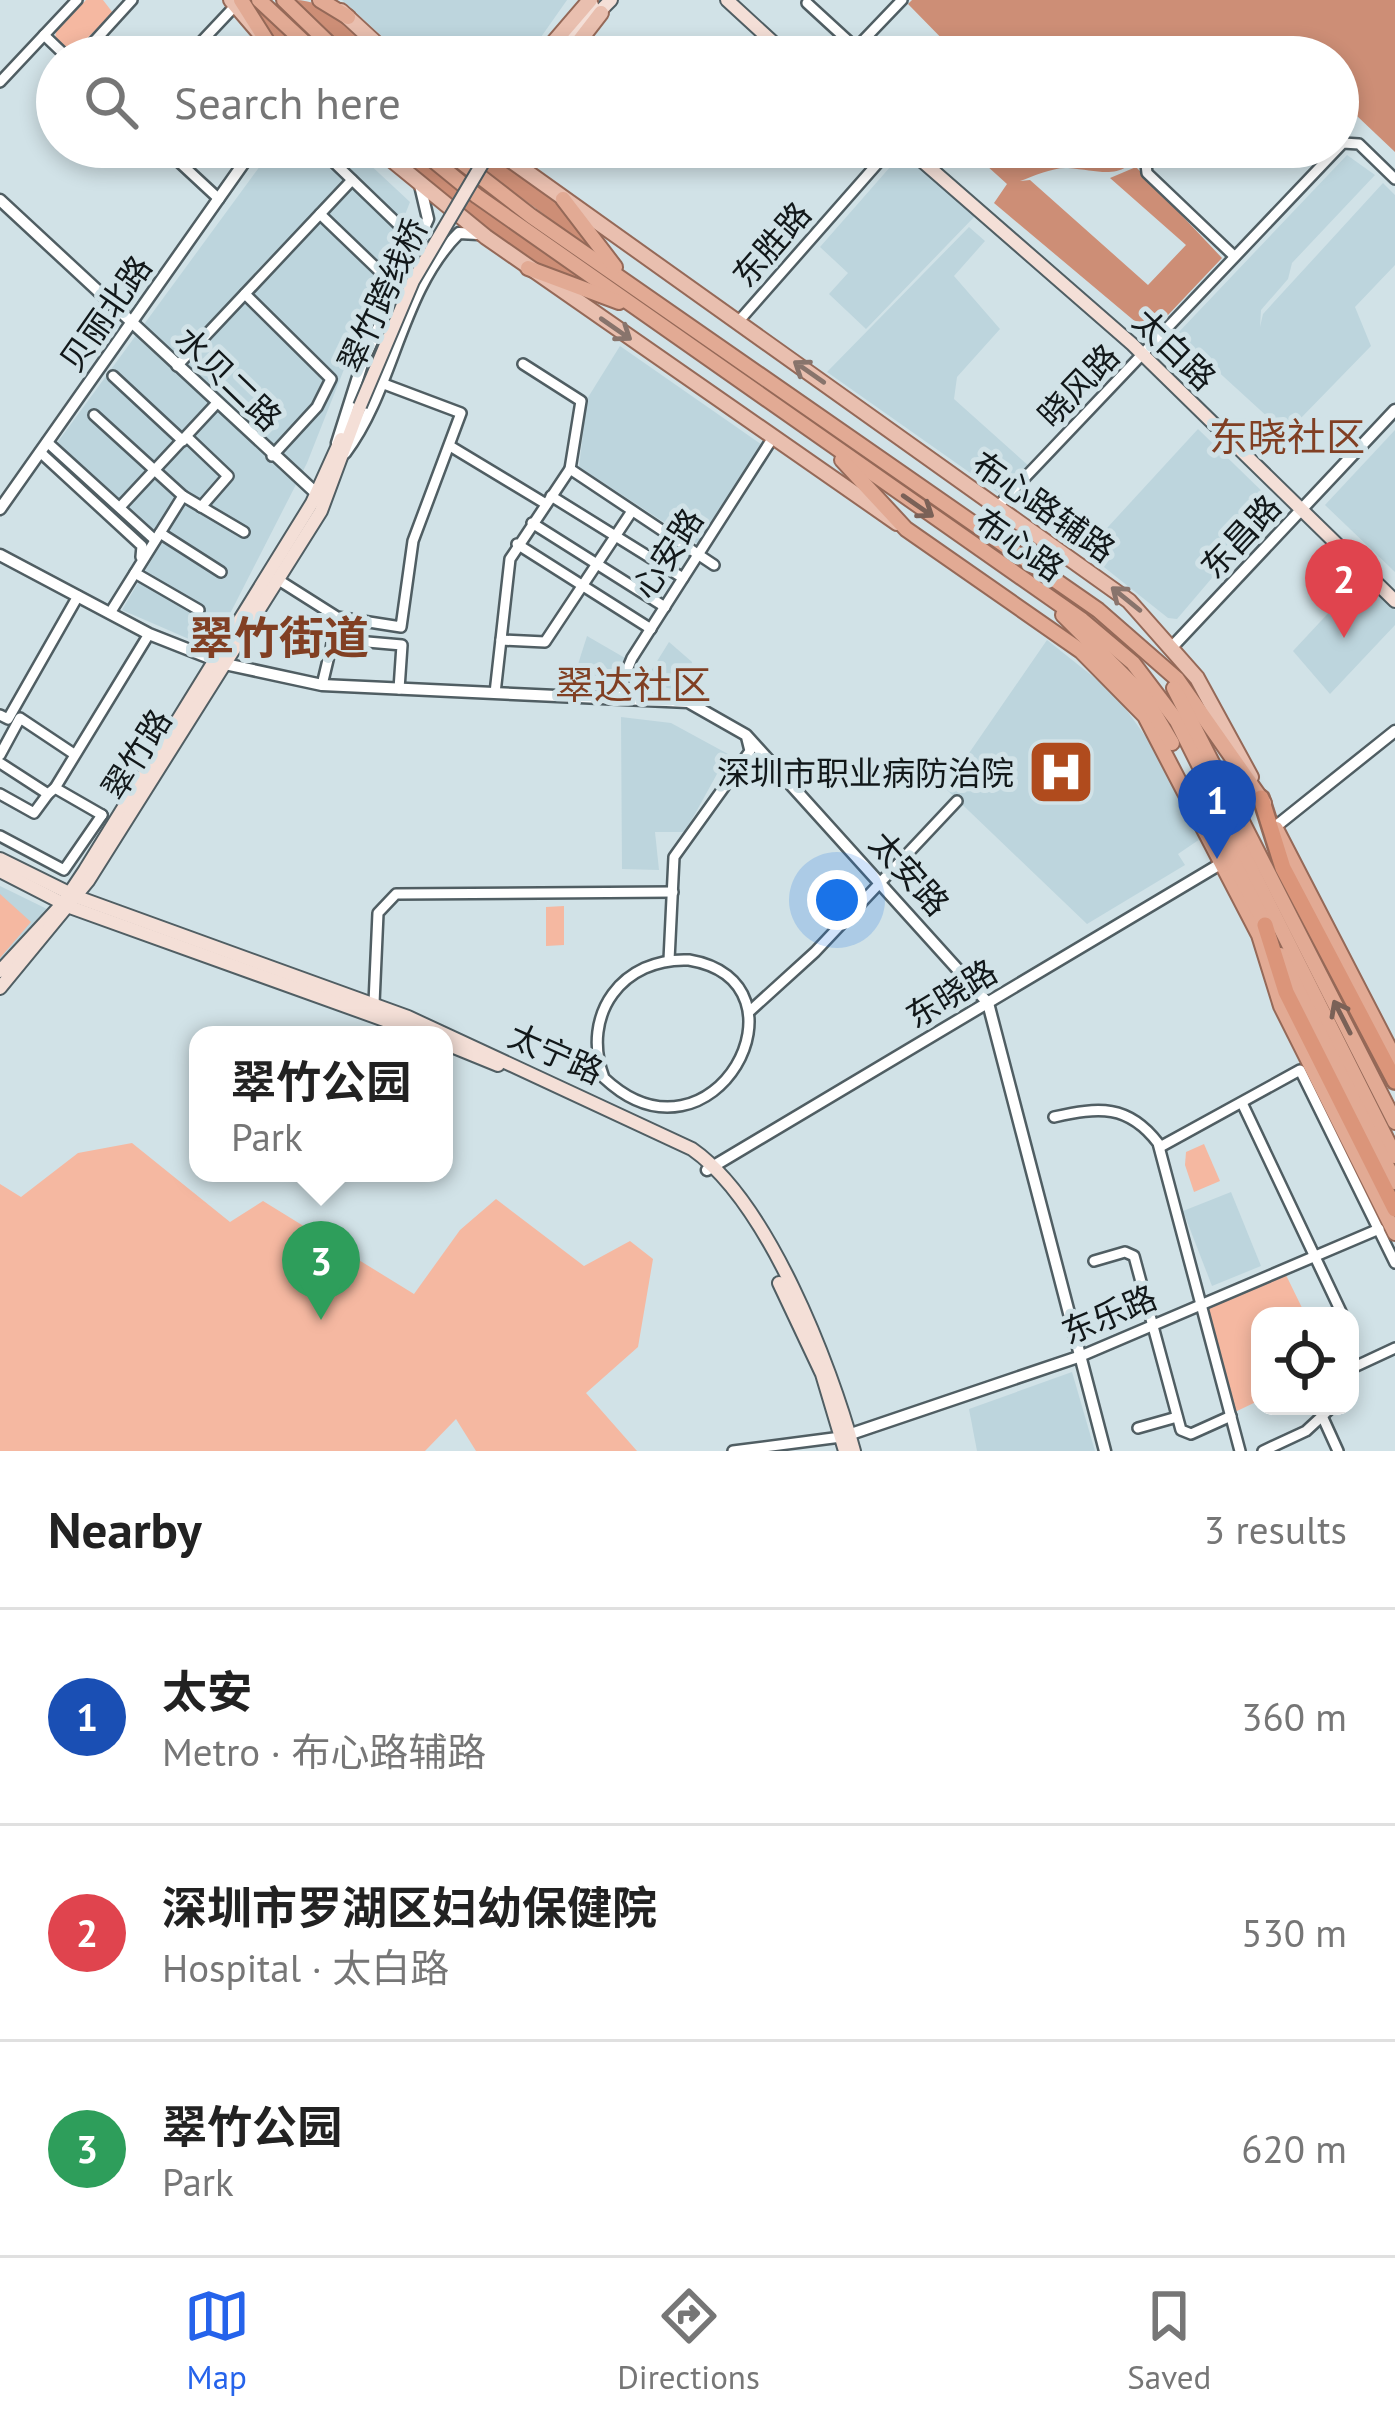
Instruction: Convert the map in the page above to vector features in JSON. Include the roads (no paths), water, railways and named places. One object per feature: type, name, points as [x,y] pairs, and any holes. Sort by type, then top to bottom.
[{"type":"highway","points":[[259,0],[298,36]]},
{"type":"highway","points":[[284,0],[321,36]]},
{"type":"highway","points":[[323,0],[348,17]]},
{"type":"highway","points":[[236,2],[263,36]]},
{"type":"highway","name":"布心路","points":[[445,168],[1121,652],[1177,721],[1395,1156]]},
{"type":"highway","name":"布心路","points":[[471,168],[1125,632],[1177,680],[1261,798]]},
{"type":"highway","points":[[562,199],[640,292]]},
{"type":"highway","points":[[528,268],[638,310]]},
{"type":"highway","points":[[822,439],[906,529],[1071,643],[1126,692],[1161,742],[1222,863],[1265,950],[1281,1006],[1390,1224]]},
{"type":"highway","points":[[1038,590],[1152,706],[1395,1182]]},
{"type":"highway","name":"布心路","points":[[1125,632],[1185,706],[1395,1121]]},
{"type":"highway","points":[[1261,798],[1283,868],[1395,1082]]},
{"type":"highway","name":"布心路辅路","points":[[1261,798],[1395,1058]]},
{"type":"highway","points":[[1265,925],[1286,992],[1390,1224]]},
{"type":"main road","points":[[727,0],[767,36]]},
{"type":"main road","points":[[737,0],[776,36]]},
{"type":"main road","points":[[565,36],[596,8]]},
{"type":"main road","points":[[575,36],[596,8]]},
{"type":"main road","points":[[348,17],[368,36]]},
{"type":"main road","points":[[400,168],[528,268],[906,529]]},
{"type":"main road","name":"翠竹跨线桥","points":[[358,405],[413,281],[478,168]]},
{"type":"main road","name":"布心路辅路","points":[[521,168],[1129,601],[1173,646],[1220,716],[1261,798]]},
{"type":"main road","name":"太白路","points":[[931,168],[1147,352]]},
{"type":"main road","name":"太白路","points":[[941,168],[1147,352],[1395,601]]},
{"type":"main road","name":"翠竹路","points":[[0,971],[70,900],[108,818],[278,579],[321,511],[358,405]]},
{"type":"main road","name":"翠竹路","points":[[0,988],[70,900],[219,662],[339,455]]},
{"type":"main road","name":"太白路","points":[[1303,508],[1395,592]]},
{"type":"main road","points":[[1,860],[16,873],[70,900],[402,1026]]},
{"type":"main road","points":[[0,871],[16,873]]},
{"type":"main road","name":"太宁路","points":[[70,900],[374,1003],[426,1026]]},
{"type":"main road","name":"太宁路","points":[[453,1038],[602,1103],[692,1149],[710,1168],[813,1328],[847,1443]]},
{"type":"main road","name":"太宁路","points":[[453,1046],[649,1135],[710,1168]]},
{"type":"street","points":[[44,35],[77,0]]},
{"type":"street","points":[[111,0],[122,10]]},
{"type":"street","points":[[99,36],[132,0]]},
{"type":"street","points":[[868,36],[902,0]]},
{"type":"street","points":[[206,36],[236,2]]},
{"type":"street","points":[[806,3],[843,36]]},
{"type":"street","points":[[0,82],[36,44]]},
{"type":"street","name":"晓风路","points":[[1359,144],[1395,179]]},
{"type":"street","points":[[185,168],[219,200]]},
{"type":"street","name":"贝丽北路","points":[[0,509],[241,168]]},
{"type":"street","points":[[340,168],[400,226]]},
{"type":"street","name":"东胜路","points":[[738,322],[874,168]]},
{"type":"street","points":[[1146,168],[1234,256]]},
{"type":"street","name":"晓风路","points":[[998,506],[1319,168]]},
{"type":"street","points":[[177,366],[352,180]]},
{"type":"street","points":[[339,455],[346,401],[422,235],[428,207],[420,185]]},
{"type":"street","name":"水贝二路","points":[[0,200],[317,494]]},
{"type":"street","points":[[320,214],[395,286]]},
{"type":"street","points":[[422,235],[432,227],[443,231],[440,257]]},
{"type":"street","points":[[339,455],[384,384],[440,257],[459,233],[485,237]]},
{"type":"street","points":[[245,294],[331,379],[317,406],[272,456]]},
{"type":"street","points":[[495,693],[509,567],[518,544],[569,470],[581,400],[524,364]]},
{"type":"street","points":[[113,376],[228,476],[201,507]]},
{"type":"street","points":[[278,579],[337,617],[401,627],[413,541],[461,413],[384,384]]},
{"type":"street","points":[[120,507],[216,404]]},
{"type":"street","name":"东昌路","points":[[1173,646],[1395,410]]},
{"type":"street","points":[[94,415],[183,496],[244,532]]},
{"type":"street","name":"心安路","points":[[615,699],[622,676],[772,439]]},
{"type":"street","points":[[450,446],[683,578]]},
{"type":"street","points":[[44,447],[158,536],[221,572]]},
{"type":"street","points":[[44,447],[142,546],[141,556],[107,612]]},
{"type":"street","points":[[569,470],[714,565]]},
{"type":"street","points":[[107,612],[183,496]]},
{"type":"street","points":[[501,640],[545,641],[632,511]]},
{"type":"street","points":[[532,523],[665,607]]},
{"type":"street","points":[[518,544],[651,629]]},
{"type":"street","name":"太安路","points":[[0,555],[149,634],[219,662],[322,685],[688,702],[746,735],[988,1003],[1105,1451]]},
{"type":"street","points":[[135,573],[199,610]]},
{"type":"street","points":[[0,715],[8,719],[78,596]]},
{"type":"street","points":[[0,794],[34,813],[149,634]]},
{"type":"street","points":[[322,685],[333,639],[402,645],[400,689]]},
{"type":"street","points":[[1,860],[5,838],[70,869],[108,818],[51,791],[0,759],[20,718],[74,754]]},
{"type":"street","points":[[1275,827],[1395,731]]},
{"type":"street","points":[[669,960],[674,857],[750,751],[746,735]]},
{"type":"street","points":[[750,1011],[815,952],[957,801]]},
{"type":"street","name":"东晓路","points":[[710,1168],[1222,863]]},
{"type":"street","points":[[374,1003],[378,913],[396,894],[673,892]]},
{"type":"street","points":[[669,960],[701,962],[743,989],[750,1011],[738,1061],[700,1103],[670,1108],[610,1084],[601,1069],[605,1007],[636,968],[669,960]]},
{"type":"street","points":[[1160,1147],[1300,1070],[1390,1224],[1395,1263]]},
{"type":"street","points":[[602,1103],[610,1084]]},
{"type":"street","points":[[1243,1105],[1339,1307]]},
{"type":"street","points":[[1054,1117],[1106,1108],[1127,1112],[1160,1147],[1240,1451]]},
{"type":"street","name":"东乐路","points":[[847,1443],[1081,1356],[1390,1224]]},
{"type":"street","points":[[1094,1261],[1125,1252],[1134,1256],[1177,1418],[1187,1434],[1231,1416]]},
{"type":"street","points":[[1359,1364],[1395,1348]]},
{"type":"street","points":[[1263,1451],[1325,1415]]},
{"type":"street","points":[[1138,1428],[1177,1418]]},
{"type":"street","points":[[1322,1418],[1338,1451]]},
{"type":"street","points":[[733,1451],[847,1443]]},
{"type":"place","name":"深圳市罗湖区妇幼保健院","points":[[1344,638]]},
{"type":"place","name":"深圳市职业病防治院","points":[[1061,772]]},
{"type":"place","name":"太安","points":[[1217,859]]},
{"type":"place","name":"翠竹公园","points":[[321,1320]]},
{"type":"district","name":"东晓社区","points":[[1287,436]]},
{"type":"district","name":"翠竹街道","points":[[279,637]]},
{"type":"district","name":"翠达社区","points":[[633,684]]}]
